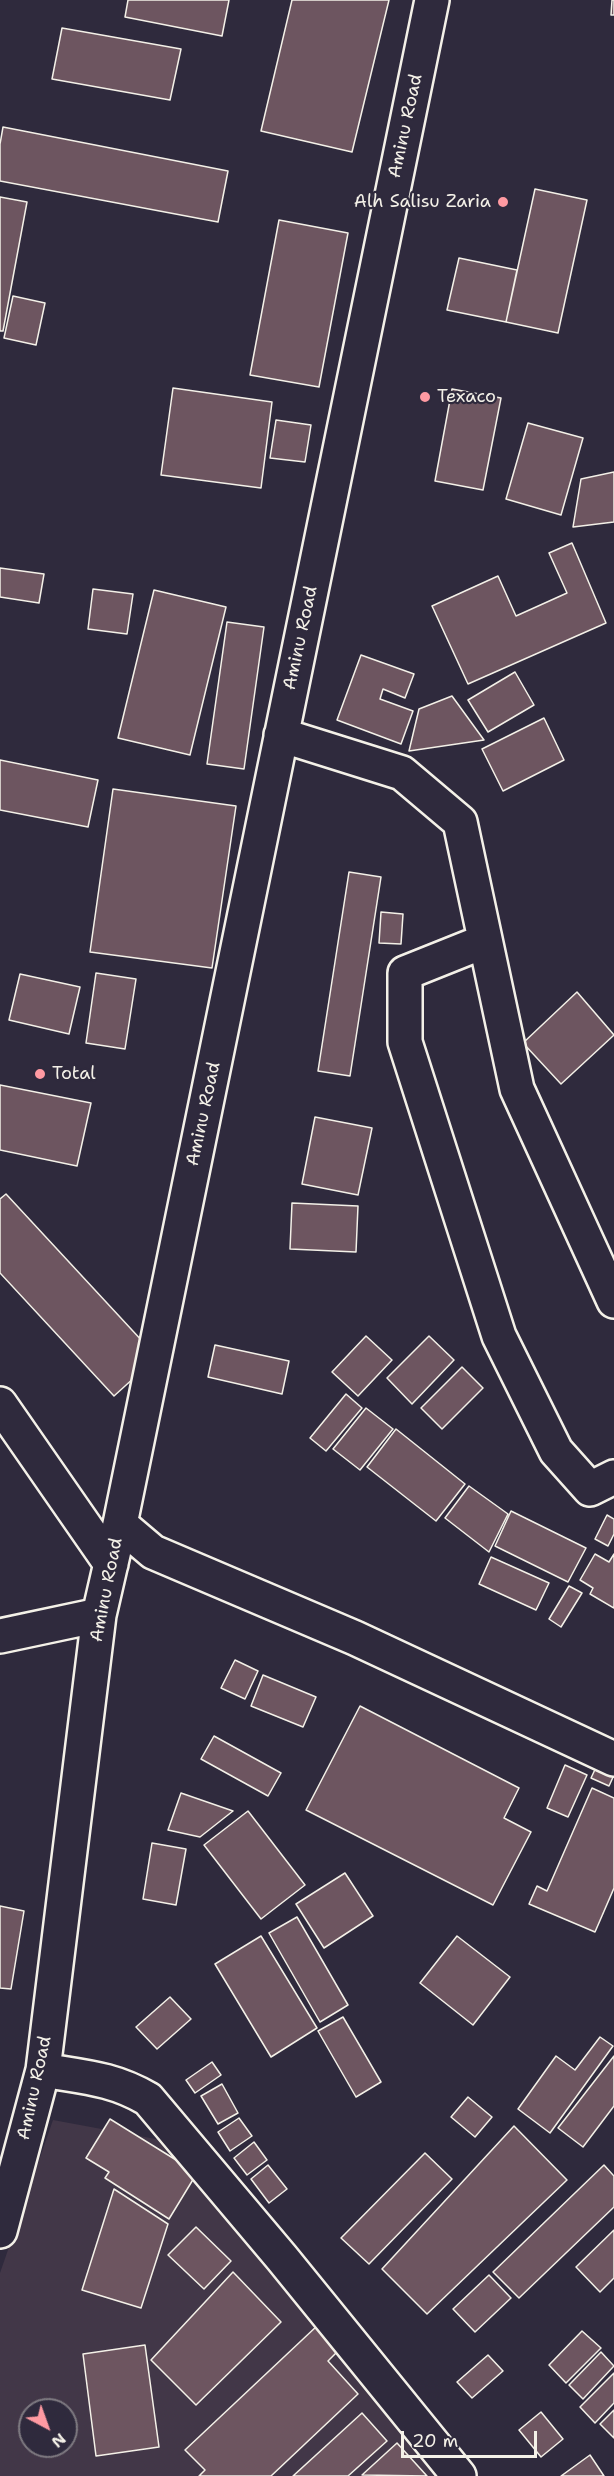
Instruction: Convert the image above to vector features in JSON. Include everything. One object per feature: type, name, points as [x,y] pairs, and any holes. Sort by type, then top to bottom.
[{"type":"street","name":"Aminu Road","points":[[0,2231],[43,2070],[99,1616],[120,1524],[432,0]]},
{"type":"street","points":[[281,735],[402,773],[460,822],[517,1089],[614,1301]]},
{"type":"street","points":[[485,941],[405,973],[405,1042],[499,1336],[556,1451],[590,1489],[614,1477]]},
{"type":"street","points":[[0,1404],[111,1564]]},
{"type":"street","points":[[120,1524],[153,1552],[355,1638],[614,1759]]},
{"type":"street","points":[[0,1635],[99,1616]]},
{"type":"street","points":[[43,2070],[96,2077],[127,2087],[148,2099],[282,2258],[459,2476]]},
{"type":"shaded area","points":[[53,2120],[161,2140],[440,2476],[0,2476],[0,2273]]},
{"type":"building","points":[[128,0],[229,0],[222,36],[125,17]]},
{"type":"building","points":[[292,0],[389,0],[352,152],[261,131]]},
{"type":"building","points":[[612,0],[614,0],[614,15],[611,15]]},
{"type":"building","points":[[62,28],[181,49],[170,100],[52,79]]},
{"type":"building","points":[[3,127],[228,171],[218,222],[0,181],[0,144]]},
{"type":"building","points":[[535,189],[587,200],[558,333],[506,322]]},
{"type":"building","points":[[0,197],[27,202],[3,331],[0,331]]},
{"type":"building","points":[[279,220],[348,233],[319,387],[250,375]]},
{"type":"building","points":[[459,258],[517,270],[506,322],[447,310]]},
{"type":"building","points":[[13,296],[45,303],[36,345],[4,338]]},
{"type":"building","points":[[173,388],[272,402],[261,488],[161,475]]},
{"type":"building","points":[[452,389],[501,398],[483,490],[435,481]]},
{"type":"building","points":[[276,420],[311,425],[305,462],[270,458]]},
{"type":"building","points":[[528,423],[583,438],[561,515],[506,499]]},
{"type":"building","points":[[614,472],[614,522],[573,527],[581,479]]},
{"type":"building","points":[[572,543],[606,623],[468,684],[432,606],[498,576],[516,616],[567,593],[549,553]]},
{"type":"building","points":[[0,568],[44,574],[39,603],[0,597]]},
{"type":"building","points":[[93,589],[133,594],[127,634],[88,629]]},
{"type":"building","points":[[154,590],[226,607],[190,755],[118,738]]},
{"type":"building","points":[[227,622],[264,627],[244,769],[207,764]]},
{"type":"building","points":[[361,655],[414,674],[405,698],[383,689],[380,699],[413,711],[401,744],[337,720]]},
{"type":"building","points":[[515,672],[534,705],[488,732],[468,700]]},
{"type":"building","points":[[452,696],[484,740],[409,751],[419,709]]},
{"type":"building","points":[[544,718],[564,760],[503,791],[482,749]]},
{"type":"building","points":[[0,760],[98,780],[88,827],[0,810]]},
{"type":"building","points":[[113,789],[236,806],[212,968],[90,952]]},
{"type":"building","points":[[349,872],[381,877],[350,1076],[318,1071]]},
{"type":"building","points":[[381,912],[403,914],[401,944],[379,943]]},
{"type":"building","points":[[96,973],[136,979],[125,1049],[86,1043]]},
{"type":"building","points":[[20,974],[80,987],[69,1034],[9,1020]]},
{"type":"building","points":[[577,992],[614,1035],[561,1084],[523,1043]]},
{"type":"building","points":[[0,1085],[91,1103],[77,1166],[0,1150]]},
{"type":"building","points":[[315,1117],[372,1128],[358,1195],[302,1184]]},
{"type":"building","points":[[6,1194],[157,1357],[114,1396],[0,1273],[0,1199]]},
{"type":"building","points":[[292,1203],[358,1206],[356,1252],[290,1249]]},
{"type":"building","points":[[366,1336],[392,1360],[358,1396],[332,1372]]},
{"type":"building","points":[[429,1336],[454,1360],[412,1404],[387,1378]]},
{"type":"building","points":[[215,1345],[289,1361],[282,1394],[208,1377]]},
{"type":"building","points":[[462,1367],[483,1388],[442,1429],[421,1408]]},
{"type":"building","points":[[346,1394],[362,1408],[326,1451],[310,1438]]},
{"type":"building","points":[[366,1408],[393,1429],[360,1470],[333,1449]]},
{"type":"building","points":[[396,1429],[465,1484],[436,1521],[367,1467]]},
{"type":"building","points":[[469,1486],[508,1514],[489,1552],[445,1518]]},
{"type":"building","points":[[511,1511],[586,1548],[568,1582],[495,1546]]},
{"type":"building","points":[[607,1515],[614,1519],[614,1534],[608,1546],[595,1539]]},
{"type":"building","points":[[595,1554],[609,1562],[614,1554],[614,1608],[590,1594],[593,1588],[580,1580]]},
{"type":"building","points":[[491,1557],[549,1583],[536,1610],[479,1584]]},
{"type":"building","points":[[569,1586],[582,1593],[561,1627],[549,1619]]},
{"type":"building","points":[[235,1660],[258,1671],[245,1699],[221,1688]]},
{"type":"building","points":[[263,1675],[316,1697],[303,1727],[251,1706]]},
{"type":"building","points":[[360,1706],[519,1788],[504,1818],[531,1832],[493,1905],[306,1810]]},
{"type":"building","points":[[214,1736],[281,1773],[268,1796],[201,1759]]},
{"type":"building","points":[[599,1761],[614,1775],[609,1786],[591,1778]]},
{"type":"building","points":[[565,1765],[587,1775],[568,1817],[547,1808]]},
{"type":"building","points":[[592,1788],[614,1798],[614,1888],[595,1932],[529,1904],[537,1886],[547,1891]]},
{"type":"building","points":[[181,1793],[233,1811],[200,1837],[168,1830]]},
{"type":"building","points":[[248,1811],[305,1885],[261,1919],[204,1845]]},
{"type":"building","points":[[152,1843],[186,1849],[176,1905],[143,1899]]},
{"type":"building","points":[[345,1873],[373,1916],[324,1948],[296,1904]]},
{"type":"building","points":[[0,1906],[24,1911],[11,1989],[0,1988]]},
{"type":"building","points":[[297,1917],[348,2005],[320,2022],[269,1933]]},
{"type":"building","points":[[261,1936],[317,2028],[271,2057],[215,1964]]},
{"type":"building","points":[[457,1936],[510,1977],[473,2025],[420,1983]]},
{"type":"building","points":[[170,1997],[191,2019],[157,2049],[136,2027]]},
{"type":"building","points":[[343,2017],[381,2082],[356,2097],[318,2031]]},
{"type":"building","points":[[600,2037],[613,2046],[550,2133],[518,2109],[556,2056],[575,2070]]},
{"type":"building","points":[[614,2056],[614,2106],[583,2147],[558,2128]]},
{"type":"building","points":[[212,2062],[221,2075],[195,2093],[186,2080]]},
{"type":"building","points":[[222,2084],[238,2113],[218,2124],[201,2096]]},
{"type":"building","points":[[468,2097],[492,2117],[475,2137],[451,2117]]},
{"type":"building","points":[[239,2118],[252,2136],[230,2151],[218,2132]]},
{"type":"building","points":[[110,2119],[197,2173],[169,2219],[105,2178],[109,2172],[86,2158]]},
{"type":"building","points":[[514,2126],[567,2180],[427,2314],[382,2269]]},
{"type":"building","points":[[254,2142],[267,2160],[247,2175],[234,2158]]},
{"type":"building","points":[[425,2153],[452,2179],[369,2264],[341,2238]]},
{"type":"building","points":[[268,2165],[287,2189],[269,2203],[251,2179]]},
{"type":"building","points":[[604,2165],[614,2176],[614,2207],[519,2298],[493,2272]]},
{"type":"building","points":[[114,2189],[168,2224],[141,2308],[82,2290]]},
{"type":"building","points":[[196,2227],[231,2261],[204,2289],[168,2255]]},
{"type":"building","points":[[614,2230],[614,2278],[600,2292],[576,2267]]},
{"type":"building","points":[[233,2272],[281,2322],[196,2405],[151,2360]]},
{"type":"building","points":[[489,2275],[511,2298],[475,2332],[453,2309]]},
{"type":"building","points":[[318,2325],[340,2349],[328,2361],[358,2394],[271,2476],[199,2476],[205,2470],[185,2450]]},
{"type":"building","points":[[582,2331],[601,2348],[566,2383],[549,2365]]},
{"type":"building","points":[[145,2345],[159,2447],[96,2456],[83,2354]]},
{"type":"building","points":[[601,2352],[614,2366],[583,2399],[569,2385]]},
{"type":"building","points":[[488,2355],[503,2371],[472,2398],[457,2382]]},
{"type":"building","points":[[614,2373],[614,2403],[595,2423],[580,2407]]},
{"type":"building","points":[[614,2410],[614,2438],[600,2424]]},
{"type":"building","points":[[541,2412],[563,2439],[541,2457],[519,2430]]},
{"type":"building","points":[[362,2413],[387,2441],[348,2476],[293,2476]]},
{"type":"building","points":[[397,2443],[427,2476],[362,2475]]},
{"type":"building","points":[[590,2455],[604,2476],[561,2476]]},
{"type":"place","name":"Alh Salisu Zaria","points":[[503,202]]},
{"type":"place","name":"Texaco","points":[[425,397]]},
{"type":"place","name":"Total","points":[[40,1074]]}]
